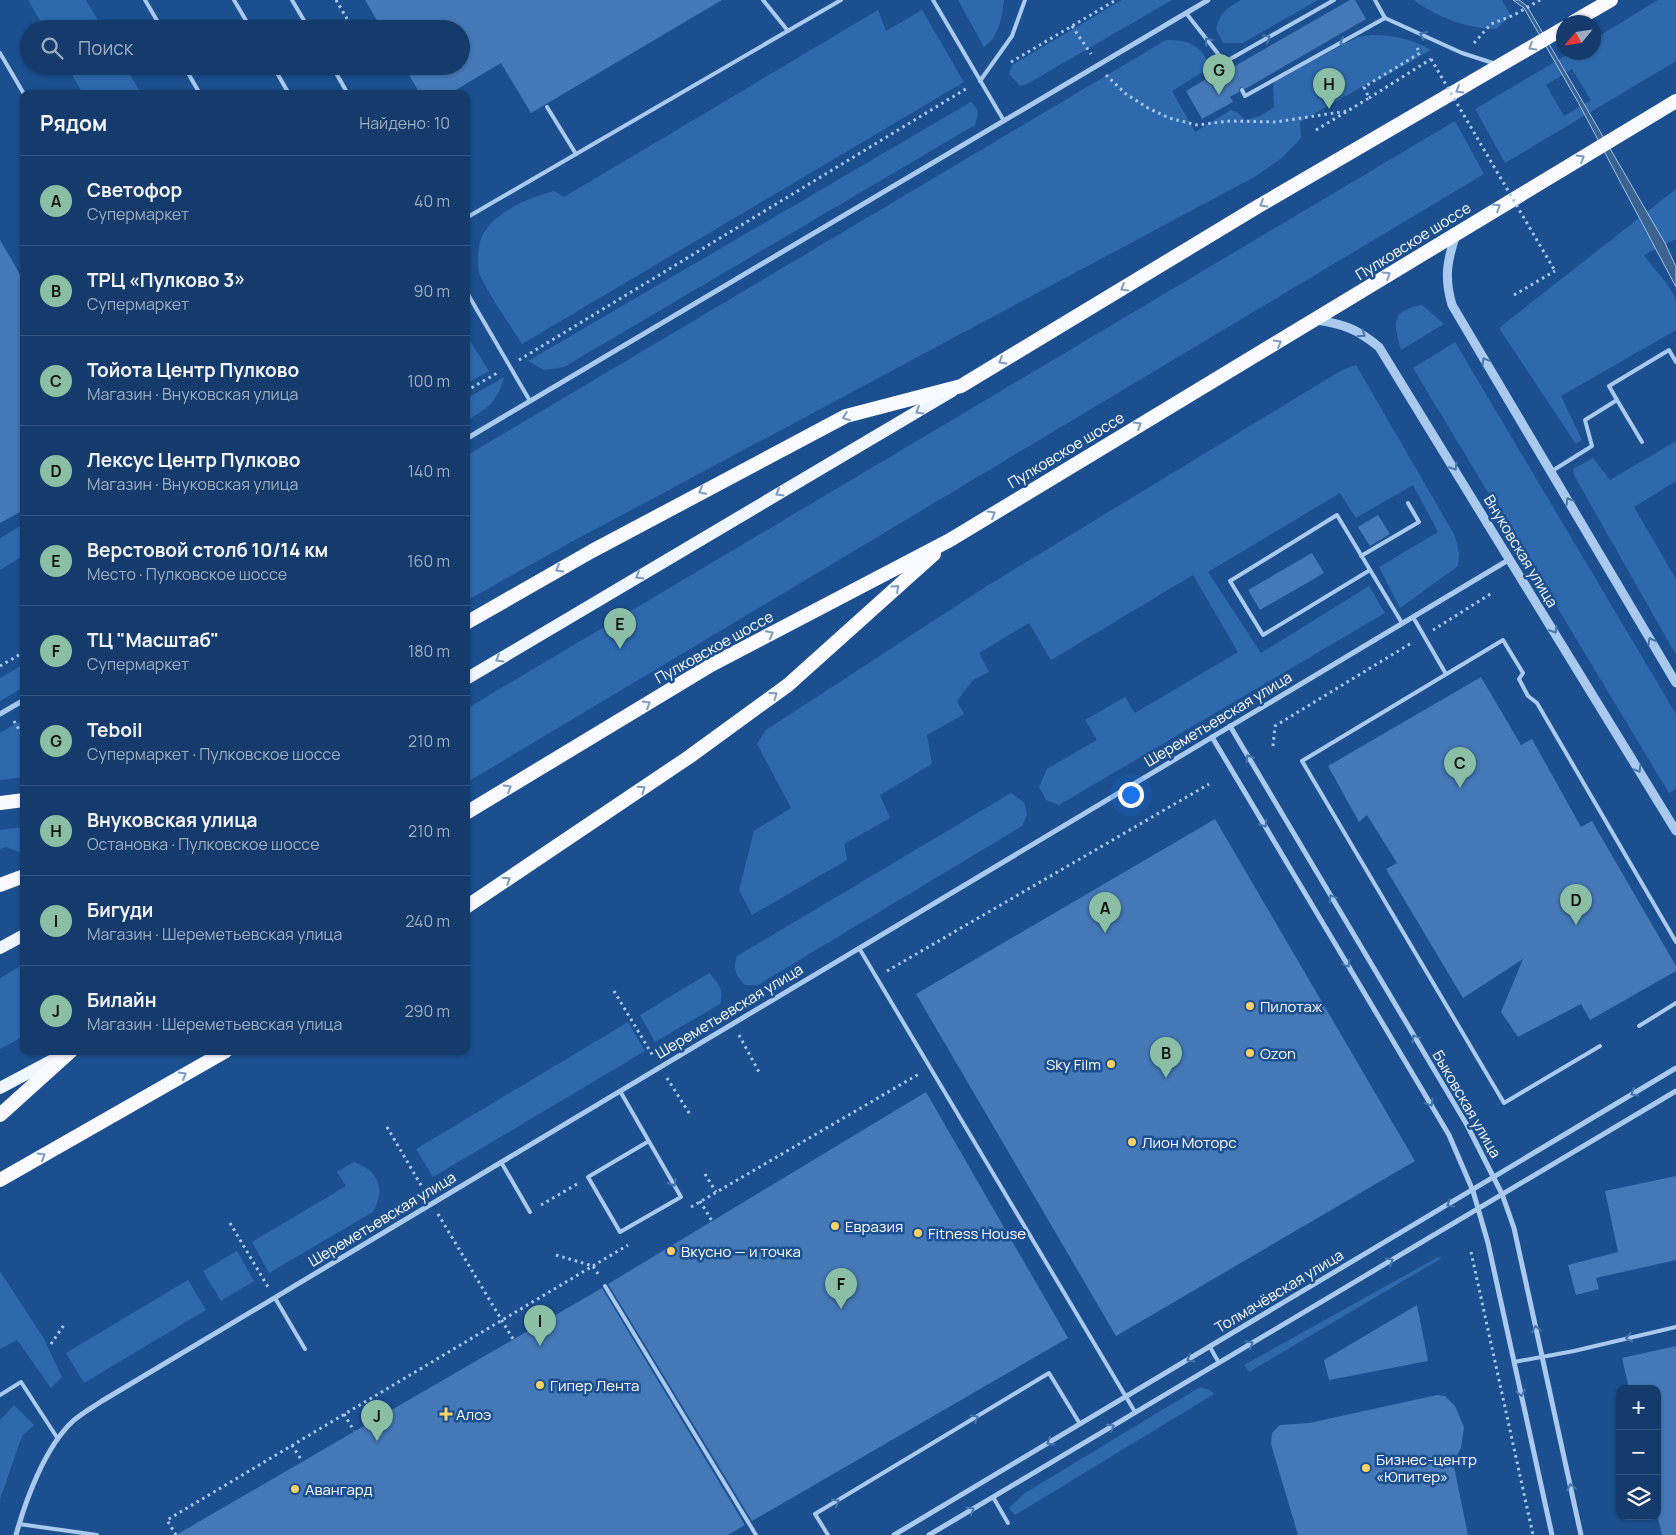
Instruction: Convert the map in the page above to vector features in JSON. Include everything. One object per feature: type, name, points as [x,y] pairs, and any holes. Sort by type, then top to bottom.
[{"type":"highway","points":[[1585,15],[1611,0]]},
{"type":"highway","points":[[470,621],[592,550],[846,416],[961,386],[1257,207],[1556,33]]},
{"type":"highway","name":"Пулковское шоссе","points":[[470,811],[711,665],[950,540],[1676,101]]},
{"type":"highway","points":[[470,904],[689,757],[788,684],[950,540]]},
{"type":"highway","points":[[0,803],[20,800]]},
{"type":"highway","points":[[0,885],[20,878]]},
{"type":"highway","points":[[0,1115],[66,1055]]},
{"type":"highway","points":[[0,1180],[219,1055]]},
{"type":"main road","points":[[470,676],[961,386]]},
{"type":"main road","points":[[0,948],[20,937]]},
{"type":"main road","points":[[0,1088],[62,1055]]},
{"type":"street","points":[[470,437],[1208,0]]},
{"type":"street","points":[[1456,233],[1448,260],[1446,285],[1452,305],[1552,470],[1676,683]]},
{"type":"street","name":"Внуковская улица","points":[[1316,320],[1343,324],[1359,331],[1379,347],[1676,830]]},
{"type":"street","name":"Шереметьевская улица","points":[[16,1535],[44,1461],[58,1439],[73,1421],[102,1401],[1510,559]]},
{"type":"street","points":[[0,714],[20,702]]},
{"type":"street","name":"Быковская улица","points":[[1230,726],[1467,1125],[1502,1194],[1514,1228],[1581,1535]]},
{"type":"street","name":"Быковская улица","points":[[1212,737],[1449,1135],[1473,1191],[1514,1362],[1552,1535]]},
{"type":"street","name":"Толмачёвская улица","points":[[894,1535],[1473,1191],[1676,1068]]},
{"type":"street","name":"Толмачёвская улица","points":[[929,1535],[1676,1091]]},
{"type":"lane","points":[[145,0],[157,20]]},
{"type":"lane","points":[[234,0],[246,20]]},
{"type":"lane","points":[[292,0],[304,20]]},
{"type":"lane","points":[[763,0],[788,31]]},
{"type":"lane","points":[[470,216],[841,0]]},
{"type":"lane","points":[[933,0],[1004,121]]},
{"type":"lane","points":[[980,81],[1012,36],[1025,0]]},
{"type":"lane","points":[[1225,62],[1334,0]]},
{"type":"lane","points":[[1375,0],[1386,18],[1462,53],[1501,65]]},
{"type":"lane","points":[[1186,13],[1230,69]]},
{"type":"lane","points":[[1242,90],[1245,96],[1386,18]]},
{"type":"lane","points":[[0,53],[22,90]]},
{"type":"lane","points":[[189,75],[198,90]]},
{"type":"lane","points":[[278,75],[287,90]]},
{"type":"lane","points":[[337,75],[346,90]]},
{"type":"lane","points":[[547,107],[576,154]]},
{"type":"lane","points":[[470,298],[530,401]]},
{"type":"lane","points":[[1642,442],[1609,386],[1669,350],[1676,362]]},
{"type":"lane","points":[[1552,470],[1592,446],[1585,420],[1617,400]]},
{"type":"lane","points":[[1361,556],[1419,522],[1408,503]]},
{"type":"lane","points":[[1370,570],[1263,635],[1230,581],[1337,515],[1402,623]]},
{"type":"lane","points":[[1413,616],[1446,674]]},
{"type":"lane","points":[[1600,1046],[1504,1102],[1302,761],[1502,640],[1523,673],[1519,679],[1528,696],[1538,703],[1676,942]]},
{"type":"lane","points":[[859,948],[1135,1412]]},
{"type":"lane","points":[[1639,1026],[1676,1003]]},
{"type":"lane","points":[[620,1091],[649,1141],[680,1196],[620,1232],[588,1177],[649,1141]]},
{"type":"lane","points":[[501,1162],[530,1212]]},
{"type":"lane","points":[[605,1286],[756,1535]]},
{"type":"lane","points":[[274,1298],[305,1349]]},
{"type":"lane","points":[[1514,1362],[1574,1351],[1676,1327]]},
{"type":"lane","points":[[1210,1347],[1219,1363]]},
{"type":"lane","points":[[828,1535],[815,1514],[1049,1373],[1080,1424]]},
{"type":"lane","points":[[0,1395],[21,1382],[58,1439]]},
{"type":"lane","points":[[993,1497],[1008,1524]]},
{"type":"lane","points":[[19,1524],[76,1534],[97,1535]]},
{"type":"path","points":[[336,0],[348,20]]},
{"type":"path","points":[[470,389],[1116,0]]},
{"type":"path","points":[[1462,53],[1491,24],[1514,15],[1540,0]]},
{"type":"path","points":[[1072,26],[1099,65],[1120,89],[1148,108],[1169,118],[1197,125],[1230,121],[1276,122],[1347,110]]},
{"type":"path","points":[[1406,28],[1420,53]]},
{"type":"path","points":[[1369,98],[1364,87],[1427,50]]},
{"type":"path","points":[[1316,130],[1431,59],[1555,271],[1514,295]]},
{"type":"path","points":[[1273,746],[1275,726],[1492,593]]},
{"type":"path","points":[[0,666],[20,654]]},
{"type":"path","points":[[8,710],[20,731]]},
{"type":"path","points":[[876,978],[1209,784]]},
{"type":"path","points":[[614,991],[690,1116]]},
{"type":"path","points":[[732,1024],[760,1074]]},
{"type":"path","points":[[684,1211],[930,1068]]},
{"type":"path","points":[[387,1127],[513,1339]]},
{"type":"path","points":[[705,1174],[716,1192]]},
{"type":"path","points":[[530,1212],[588,1177]]},
{"type":"path","points":[[700,1202],[712,1221]]},
{"type":"path","points":[[230,1223],[274,1298]]},
{"type":"path","points":[[176,1535],[167,1520],[634,1241]]},
{"type":"path","points":[[1471,1252],[1534,1535]]},
{"type":"path","points":[[556,1255],[593,1266],[605,1286]]},
{"type":"path","points":[[51,1344],[64,1325]]},
{"type":"path","points":[[344,1414],[354,1431]]},
{"type":"path","points":[[292,1445],[302,1461]]},
{"type":"shaded area","points":[[28,0],[86,0],[98,20],[40,20]]},
{"type":"shaded area","points":[[958,0],[1004,0],[1001,20],[996,32],[984,47]]},
{"type":"shaded area","points":[[1122,0],[1172,0],[1027,84],[1020,86],[1009,74],[1012,65]]},
{"type":"shaded area","points":[[1241,0],[1318,0],[1243,43],[1223,43],[1216,29],[1219,19],[1232,5]]},
{"type":"shaded area","points":[[1414,0],[1502,0],[1511,16],[1496,29],[1474,27],[1442,17]]},
{"type":"shaded area","points":[[1513,0],[1519,0],[1527,6],[1556,56],[1556,60],[1558,60],[1665,243],[1676,267],[1676,287],[1578,102],[1524,8]]},
{"type":"shaded area","points":[[1658,0],[1676,0],[1676,61],[1505,163],[1475,109],[1558,60],[1601,60],[1601,35]],"holes":[[[1572,69],[1591,100],[1564,116],[1546,85]]]},
{"type":"shaded area","points":[[878,10],[886,31],[922,10],[964,82],[522,344],[479,272],[478,252],[481,238],[496,218],[525,201],[554,191],[564,197]]},
{"type":"shaded area","points":[[1372,35],[1403,38],[1431,50],[1300,122],[1301,138],[1283,157],[1256,176],[564,546],[470,599],[470,454],[1166,40],[1182,41],[1194,45],[1203,54],[1211,67],[1172,91],[1195,132],[1231,110],[1238,113],[1245,120],[1260,116],[1274,107],[1273,81],[1358,37]]},
{"type":"shaded area","points":[[72,75],[130,75],[139,90],[81,90]]},
{"type":"shaded area","points":[[971,102],[978,112],[975,125],[564,367],[544,370],[528,361]]},
{"type":"shaded area","points":[[1455,121],[1484,174],[470,781],[470,707]]},
{"type":"shaded area","points":[[1676,189],[1676,239],[1644,255],[1674,296],[1676,301],[1676,330],[1561,396],[1582,440],[1576,444],[1499,328]]},
{"type":"shaded area","points":[[1422,305],[1444,324],[1401,350],[1396,320],[1404,311]]},
{"type":"shaded area","points":[[470,341],[489,371],[470,382]]},
{"type":"shaded area","points":[[1455,342],[1676,714],[1676,789],[1669,793],[1413,368]]},
{"type":"shaded area","points":[[1356,365],[1455,536],[1459,554],[1458,566],[1400,608],[1379,567],[1438,532],[1413,485],[1356,518],[1340,493],[1208,572],[1261,653],[1369,586],[1385,613],[1059,805],[1046,800],[1039,787],[1047,769],[1097,740],[1085,720],[1125,697],[1135,713],[1238,652],[1193,575],[1051,660],[1029,623],[979,653],[989,672],[973,680],[957,701],[964,714],[927,735],[932,764],[880,795],[890,818],[844,844],[847,860],[752,915],[739,890],[754,831],[791,808],[757,744],[766,730],[990,584],[1342,370]]},
{"type":"shaded area","points":[[504,377],[498,393],[491,404],[470,418],[470,397]]},
{"type":"shaded area","points":[[1676,441],[1676,481],[1634,507],[1676,579],[1676,655],[1575,477],[1573,469],[1593,458],[1610,480]]},
{"type":"shaded area","points":[[20,526],[20,558],[0,570],[0,538]]},
{"type":"shaded area","points":[[20,666],[20,689],[0,701],[0,678]]},
{"type":"shaded area","points":[[20,721],[20,778],[0,780],[0,733]]},
{"type":"shaded area","points":[[1011,793],[1024,802],[1027,815],[1022,826],[758,985],[745,985],[739,979],[735,969],[737,956]]},
{"type":"shaded area","points":[[20,828],[20,852],[6,847],[0,849],[0,830]]},
{"type":"shaded area","points":[[20,966],[20,1038],[0,1049],[0,978]]},
{"type":"shaded area","points":[[709,973],[720,987],[720,1004],[655,1042],[640,1015]]},
{"type":"shaded area","points":[[628,1022],[645,1051],[433,1177],[416,1149]]},
{"type":"shaded area","points":[[354,1162],[369,1170],[378,1182],[379,1196],[373,1212],[269,1273],[252,1242],[346,1186],[337,1172]]},
{"type":"shaded area","points":[[237,1251],[254,1281],[221,1301],[203,1271]]},
{"type":"shaded area","points":[[1438,1257],[1442,1258],[1249,1372],[1244,1365]]},
{"type":"shaded area","points":[[0,1271],[44,1339],[62,1377],[51,1388],[17,1340],[0,1349]]},
{"type":"shaded area","points":[[188,1280],[206,1310],[84,1383],[66,1353]]},
{"type":"shaded area","points":[[1200,1387],[1210,1390],[1214,1394],[1015,1515],[1009,1508],[1025,1493]]},
{"type":"shaded area","points":[[14,1405],[34,1425],[22,1436],[0,1499],[0,1420]]},
{"type":"building","points":[[365,0],[722,0],[531,113],[501,63],[456,90],[418,90],[409,75],[470,75],[470,20],[377,20]]},
{"type":"building","points":[[1350,0],[1355,0],[1366,19],[1245,89],[1240,87],[1239,92],[1230,97],[1233,102],[1202,119],[1186,91],[1216,73],[1218,76],[1227,71],[1232,72],[1233,67]]},
{"type":"building","points":[[0,240],[20,274],[20,512],[0,523]]},
{"type":"building","points":[[1378,515],[1390,534],[1370,546],[1358,527]]},
{"type":"building","points":[[1312,553],[1324,573],[1260,610],[1248,590]]},
{"type":"building","points":[[1481,677],[1521,745],[1532,739],[1581,827],[1592,821],[1676,966],[1676,971],[1590,1020],[1581,1004],[1518,1037],[1501,1012],[1523,959],[1463,998],[1386,869],[1397,863],[1367,815],[1359,822],[1328,766]]},
{"type":"building","points":[[1215,819],[1415,1161],[1116,1336],[916,994]]},
{"type":"building","points":[[926,1092],[1068,1338],[752,1521],[608,1284]]},
{"type":"building","points":[[1676,1176],[1676,1260],[1596,1278],[1599,1289],[1576,1295],[1568,1265],[1618,1252],[1605,1191]]},
{"type":"building","name":"Гипер Лента","points":[[602,1288],[745,1525],[728,1535],[176,1535]]},
{"type":"building","points":[[1417,1305],[1428,1361],[1329,1380],[1324,1360]]},
{"type":"building","points":[[1676,1346],[1676,1535],[1662,1535],[1659,1520],[1661,1520],[1661,1385],[1628,1385],[1622,1358]]},
{"type":"building","name":"Бизнес-центр «Юпитер»","points":[[1437,1395],[1445,1396],[1455,1406],[1464,1427],[1461,1448],[1453,1462],[1468,1535],[1298,1535],[1271,1444],[1272,1433],[1280,1425],[1309,1423]]},
{"type":"place","name":"Teboil","points":[[1219,95]]},
{"type":"place","name":"Внуковская улица","points":[[1329,109]]},
{"type":"place","name":"Верстовой столб 10/14 км","points":[[620,649]]},
{"type":"place","name":"Тойота Центр Пулково","points":[[1460,788]]},
{"type":"place","name":"Лексус Центр Пулково","points":[[1576,925]]},
{"type":"place","name":"Светофор","points":[[1105,933]]},
{"type":"place","name":"Пилотаж","points":[[1250,1006]]},
{"type":"place","name":"Ozon","points":[[1250,1053]]},
{"type":"place","name":"Sky Film","points":[[1111,1064]]},
{"type":"place","name":"ТРЦ «Пулково 3»","points":[[1166,1078]]},
{"type":"place","name":"Лион Моторс","points":[[1132,1142]]},
{"type":"place","name":"Евразия","points":[[835,1226]]},
{"type":"place","name":"Fitness House","points":[[918,1233]]},
{"type":"place","name":"Вкусно — и точка","points":[[671,1251]]},
{"type":"place","name":"ТЦ \"Масштаб\"","points":[[841,1309]]},
{"type":"place","name":"Бигуди","points":[[540,1346]]},
{"type":"place","name":"Гипер Лента","points":[[540,1385]]},
{"type":"place","name":"Алоэ","points":[[446,1414]]},
{"type":"place","name":"Билайн","points":[[377,1441]]},
{"type":"place","name":"Бизнес-центр «Юпитер»","points":[[1366,1468]]},
{"type":"place","name":"Авангард","points":[[295,1489]]}]
